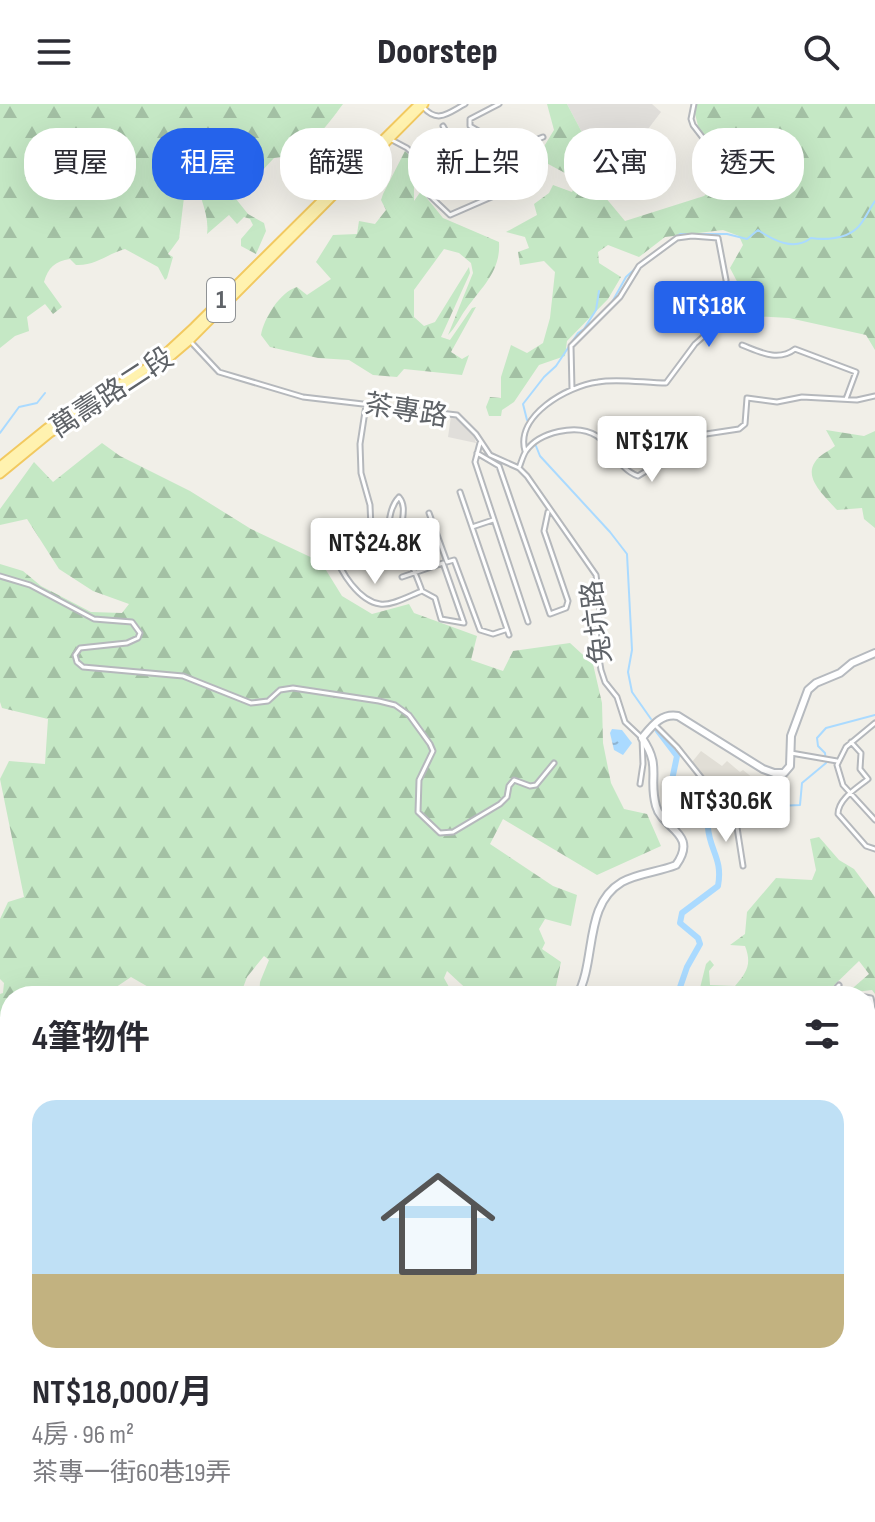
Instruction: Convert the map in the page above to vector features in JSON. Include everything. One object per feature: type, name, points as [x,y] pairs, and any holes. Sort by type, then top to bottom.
[{"type":"main road","name":"萬壽路二段","points":[[392,137],[421,105]]},
{"type":"main road","name":"萬壽路二段","points":[[0,466],[47,428],[155,363],[421,105]]},
{"type":"main road","name":"萬壽路二段","points":[[0,474],[50,433],[149,375],[190,340],[329,200]]},
{"type":"street","points":[[421,105],[430,114],[439,117],[465,104]]},
{"type":"street","points":[[474,128],[470,126],[470,119],[499,104]]},
{"type":"street","points":[[694,104],[691,119],[695,128]]},
{"type":"street","points":[[435,200],[450,215],[455,215],[488,200]]},
{"type":"street","points":[[572,389],[571,346],[620,297],[639,266],[677,238],[718,238],[726,280]]},
{"type":"street","points":[[525,451],[522,440],[530,421],[572,389],[601,381],[666,383],[695,344],[741,303]]},
{"type":"street","points":[[190,340],[194,327]]},
{"type":"street","name":"茶專路","points":[[190,340],[219,372],[303,397],[453,414],[476,434],[490,455],[519,468]]},
{"type":"street","points":[[742,345],[774,356],[789,354],[795,349],[856,372],[846,399]]},
{"type":"street","points":[[519,468],[525,451],[536,441],[564,431],[596,436],[628,472],[638,476],[706,434],[739,429],[745,424],[747,398],[777,402],[802,397],[869,399],[875,396]]},
{"type":"street","points":[[366,405],[360,444],[361,473],[370,505],[372,550],[378,554],[384,547],[393,503],[399,497],[403,500],[404,508],[403,539],[422,591],[435,598],[441,619],[464,623],[429,513]]},
{"type":"street","points":[[480,443],[475,462],[528,622]]},
{"type":"street","points":[[477,453],[499,466],[550,614],[566,608],[568,601],[544,531],[549,510]]},
{"type":"street","name":"兔坑路","points":[[519,468],[536,486],[549,510],[596,575],[600,606],[596,641],[601,670],[605,682],[617,697],[625,722],[642,738]]},
{"type":"street","points":[[460,492],[509,635]]},
{"type":"street","points":[[472,527],[493,520]]},
{"type":"street","points":[[403,539],[426,531]]},
{"type":"street","points":[[409,555],[434,546]]},
{"type":"street","points":[[335,553],[340,569],[350,583],[378,604],[422,591]]},
{"type":"street","points":[[402,577],[454,560],[480,630],[493,634],[507,629]]},
{"type":"street","points":[[0,576],[30,585],[94,619],[137,625],[138,638],[127,643],[80,648],[75,655],[83,667],[183,676],[205,682],[251,703],[268,701],[280,690],[293,688],[379,701],[405,711],[433,751],[419,780],[418,808],[420,816],[440,833],[453,832],[500,804],[507,797],[514,780],[536,785],[554,763]]},
{"type":"street","points":[[640,784],[642,738],[662,717],[678,716],[745,759],[774,773],[784,773],[790,766],[791,736],[811,686],[873,654]]},
{"type":"street","points":[[875,723],[851,742],[837,761],[840,778],[875,820]]},
{"type":"street","points":[[654,724],[677,747],[736,821],[743,866]]},
{"type":"street","points":[[580,986],[593,942],[598,910],[607,894],[625,880],[676,865],[683,850],[675,828],[660,815],[656,806],[655,762],[642,738]]},
{"type":"street","points":[[851,742],[861,753],[860,769],[868,779],[839,805],[838,814],[866,846],[875,849]]},
{"type":"street","points":[[791,753],[837,761]]},
{"type":"shaded area","points":[[567,104],[652,104],[661,112],[649,128],[580,128]]},
{"type":"shaded area","points":[[451,416],[473,433],[476,443],[448,437]]},
{"type":"shaded area","points":[[701,751],[722,766],[727,761],[759,783],[787,795],[782,803],[730,810],[692,762]]},
{"type":"green space","points":[[0,104],[343,104],[324,128],[280,128],[280,157],[274,158],[264,169],[264,128],[152,128],[152,200],[184,200],[179,239],[168,254],[173,257],[167,278],[165,280],[158,267],[125,249],[89,264],[76,265],[70,259],[60,261],[50,269],[44,282],[62,307],[53,314],[45,304],[27,317],[29,331],[15,336],[0,348]]},
{"type":"green space","points":[[547,104],[567,104],[580,128],[564,128],[564,172],[548,164],[548,140],[554,130]]},
{"type":"green space","points":[[697,104],[875,104],[875,350],[866,335],[789,318],[755,316],[730,268],[743,245],[739,236],[723,230],[665,237],[639,257],[608,245],[598,252],[599,263],[621,277],[608,299],[567,341],[565,356],[539,365],[514,402],[502,410],[501,416],[489,416],[486,407],[490,397],[501,398],[501,377],[511,345],[527,353],[543,343],[550,318],[555,272],[544,261],[520,265],[518,252],[529,248],[525,237],[506,232],[537,215],[534,204],[548,200],[553,185],[564,189],[564,200],[608,200],[625,221],[692,200],[804,200],[804,128],[699,128],[695,114]]},
{"type":"green space","points":[[405,151],[408,154],[408,200],[428,200],[443,218],[499,242],[494,270],[448,335],[473,273],[471,263],[459,253],[444,249],[414,290],[414,317],[424,326],[435,322],[469,267],[470,273],[441,337],[450,340],[472,308],[476,307],[451,352],[462,359],[469,355],[462,375],[404,369],[397,377],[373,375],[349,360],[318,358],[270,347],[261,335],[274,306],[285,294],[297,287],[307,295],[331,279],[316,262],[333,235],[357,234],[359,221],[375,224],[386,210],[381,200],[392,200],[392,176]]},
{"type":"green space","points":[[201,200],[237,200],[248,214],[264,223],[266,231],[256,254],[241,246],[241,239],[253,225],[250,219],[244,217],[237,224],[229,215],[207,234],[207,219]]},
{"type":"green space","points":[[826,430],[864,436],[875,431],[875,528],[864,519],[862,508],[837,510],[814,481],[812,468],[815,462],[835,446]]},
{"type":"green space","points":[[102,443],[120,456],[190,491],[251,529],[321,562],[342,596],[372,614],[409,604],[414,613],[477,636],[471,660],[503,671],[513,651],[570,643],[593,664],[602,703],[603,743],[611,783],[624,809],[647,814],[661,846],[597,875],[503,819],[490,844],[553,886],[577,895],[571,926],[545,919],[539,929],[545,943],[542,949],[561,962],[556,986],[463,986],[447,971],[444,978],[448,986],[260,986],[269,960],[264,956],[244,986],[147,986],[131,977],[118,986],[4,986],[0,979],[0,919],[8,902],[24,897],[0,779],[9,761],[45,764],[48,719],[2,708],[0,702],[0,564],[23,571],[41,586],[91,612],[122,613],[129,604],[93,591],[59,569],[27,519],[0,525],[0,509],[34,462],[53,482]]},
{"type":"green space","points":[[819,837],[839,860],[854,869],[875,897],[875,986],[855,986],[869,974],[859,961],[833,986],[735,986],[747,968],[748,958],[745,946],[730,945],[745,934],[747,912],[776,878],[812,880],[816,870],[810,839]]},
{"type":"green space","points":[[710,960],[714,965],[709,971],[710,985],[735,986],[700,986]]},
{"type":"water","points":[[612,729],[622,730],[632,743],[623,755],[614,750]]},
{"type":"waterway","points":[[644,260],[680,234],[727,234],[747,239],[758,230],[777,241],[791,244],[811,238],[841,237],[859,226],[875,201]]},
{"type":"waterway","points":[[611,304],[626,277],[637,267]]},
{"type":"waterway","points":[[527,420],[523,404],[584,329],[596,310],[599,291]]},
{"type":"waterway","points":[[584,329],[606,309]]},
{"type":"waterway","points":[[0,433],[19,407],[37,403],[45,393]]},
{"type":"waterway","points":[[536,446],[540,456],[627,554],[632,650],[628,672],[632,692],[651,719]]},
{"type":"waterway","points":[[709,817],[738,808],[800,805],[802,783],[826,763],[825,753],[818,746],[817,738],[826,728],[875,715]]},
{"type":"waterway","points":[[658,731],[677,756],[672,780],[677,786],[696,791],[704,804],[719,869],[718,886],[682,913],[680,923],[698,938],[700,944],[680,986]]}]
